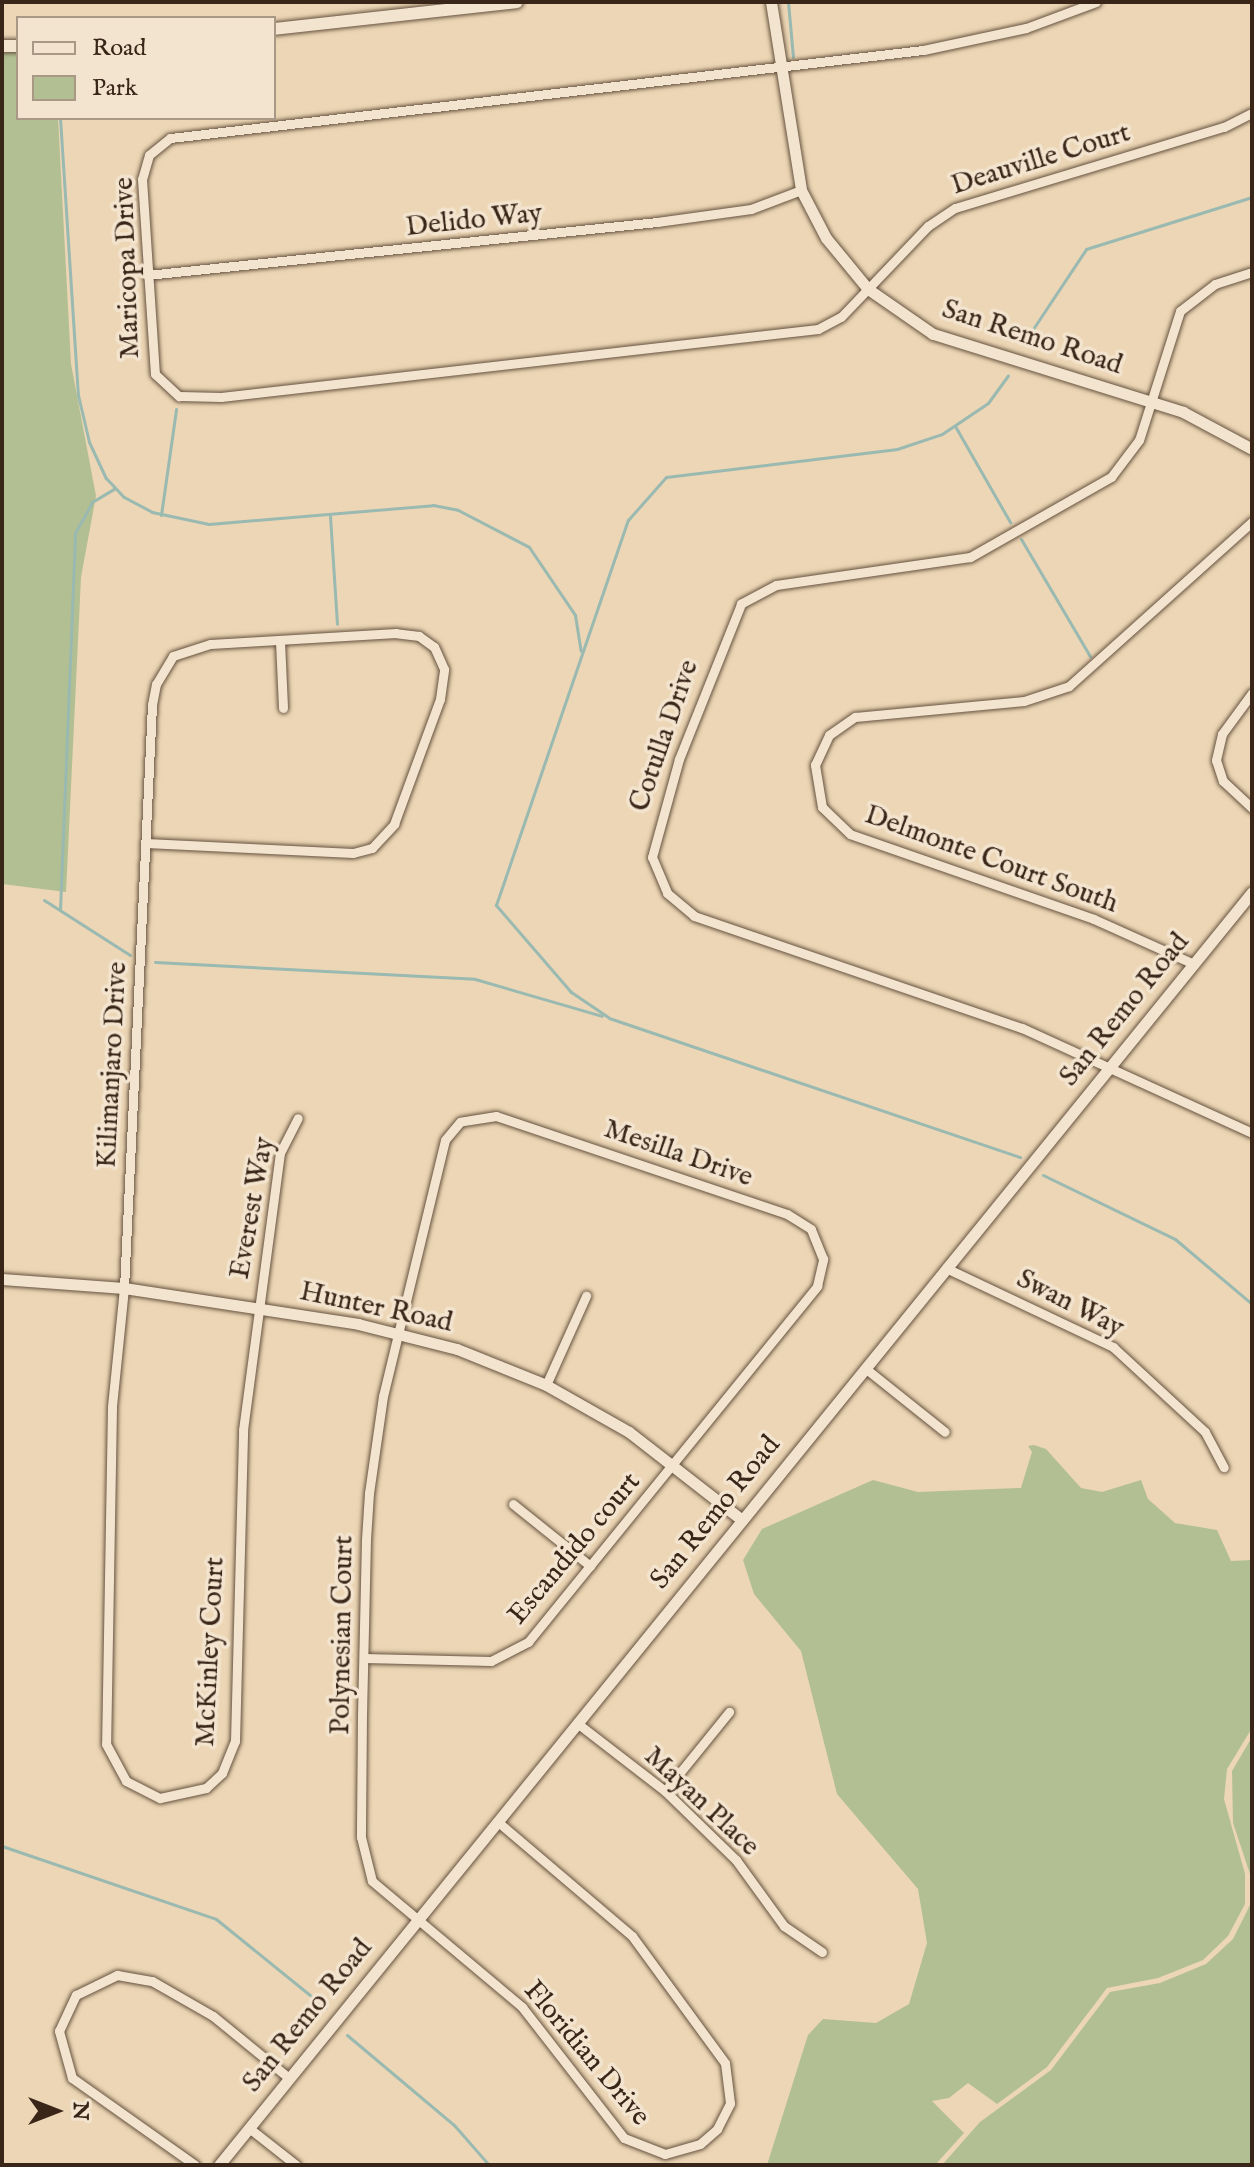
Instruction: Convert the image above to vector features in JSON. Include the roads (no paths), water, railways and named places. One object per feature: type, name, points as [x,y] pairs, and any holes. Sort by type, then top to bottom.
[{"type":"main road","points":[[276,29],[517,2]]},
{"type":"street","name":"San Remo Road","points":[[771,2],[801,190],[826,238],[868,289],[933,334],[1152,401],[1214,425],[1252,449]]},
{"type":"street","points":[[779,67],[977,41],[1096,2]]},
{"type":"street","name":"Maricopa Drive","points":[[779,67],[170,138],[149,155],[143,172],[155,374],[168,390],[196,398],[431,378],[801,333],[833,323],[868,289]]},
{"type":"street","name":"Deauville Court","points":[[868,289],[928,226],[955,208],[1252,113]]},
{"type":"street","name":"Delido Way","points":[[147,275],[657,222],[751,209],[801,190]]},
{"type":"street","name":"Cotulla Drive","points":[[1252,272],[1215,284],[1180,311],[1134,451],[1120,469],[993,548],[949,562],[776,585],[748,598],[726,630],[653,841],[658,880],[694,916],[1022,1028],[1252,1133]]},
{"type":"street","name":"Delmonte Court South","points":[[1194,964],[1094,919],[850,834],[822,807],[815,765],[829,735],[855,717],[1024,701],[1069,686],[1252,522]]},
{"type":"street","name":"Kilimanjaro Drive","points":[[124,1288],[146,843],[159,672],[191,647],[410,634],[439,653],[445,677],[440,699],[388,835],[353,853],[146,843]]},
{"type":"street","points":[[280,641],[283,708]]},
{"type":"street","points":[[1252,693],[1222,734],[1216,760],[1226,785],[1252,808]]},
{"type":"street","name":"San Remo Road","points":[[219,2165],[1252,892]]},
{"type":"street","name":"Mesilla Drive","points":[[398,1331],[445,1140],[477,1115],[527,1125],[798,1219],[822,1250],[817,1286],[672,1465]]},
{"type":"street","name":"Everest Way","points":[[258,1309],[282,1144],[298,1118]]},
{"type":"street","name":"Swan Way","points":[[946,1268],[1113,1347],[1205,1432],[1224,1467]]},
{"type":"street","name":"Hunter Road","points":[[2,1279],[124,1288],[398,1331],[546,1385],[672,1465],[742,1520]]},
{"type":"street","name":"McKinley Court","points":[[124,1288],[112,1407],[106,1744],[126,1781],[160,1798],[187,1797],[214,1782],[235,1741],[243,1430],[258,1309]]},
{"type":"street","points":[[546,1385],[586,1296]]},
{"type":"street","name":"Polynesian Court","points":[[398,1331],[369,1493],[364,1658],[364,1861],[378,1889],[416,1920]]},
{"type":"street","points":[[865,1368],[945,1432]]},
{"type":"street","name":"Escandido court","points":[[364,1658],[507,1656],[543,1625],[672,1465]]},
{"type":"street","points":[[513,1504],[590,1566]]},
{"type":"street","points":[[665,1791],[729,1712]]},
{"type":"street","name":"Mayan Place","points":[[577,1723],[665,1791],[736,1860],[784,1926],[822,1952]]},
{"type":"street","name":"Floridian Drive","points":[[416,1920],[522,2007],[630,2143],[675,2153],[717,2129],[730,2103],[729,2072],[674,1988],[632,1936],[497,1821]]},
{"type":"street","points":[[195,2165],[72,2078],[59,2031],[76,1995],[117,1975],[152,1981],[206,2011],[289,2078]]},
{"type":"street","points":[[249,2128],[296,2165]]},
{"type":"waterway","points":[[788,2],[793,57]]},
{"type":"waterway","points":[[60,120],[78,395],[89,442],[106,478],[124,497],[152,512],[209,524],[433,505],[458,510],[529,547],[575,615],[581,651]]},
{"type":"waterway","points":[[1023,344],[1086,249],[1252,197]]},
{"type":"waterway","points":[[608,1017],[571,992],[496,905],[628,520],[666,477],[897,449],[942,434],[988,403],[1008,375]]},
{"type":"waterway","points":[[161,515],[176,409]]},
{"type":"waterway","points":[[955,426],[1010,522]]},
{"type":"waterway","points":[[60,910],[75,533],[92,502],[115,488]]},
{"type":"waterway","points":[[330,516],[337,624]]},
{"type":"waterway","points":[[1021,539],[1090,656]]},
{"type":"waterway","points":[[44,900],[130,955]]},
{"type":"waterway","points":[[155,962],[475,979],[602,1016]]},
{"type":"waterway","points":[[609,1018],[1020,1157]]},
{"type":"waterway","points":[[1043,1175],[1175,1239],[1252,1304]]},
{"type":"waterway","points":[[2,1846],[216,1919],[326,2008]]},
{"type":"waterway","points":[[347,2035],[454,2125],[489,2165]]}]
